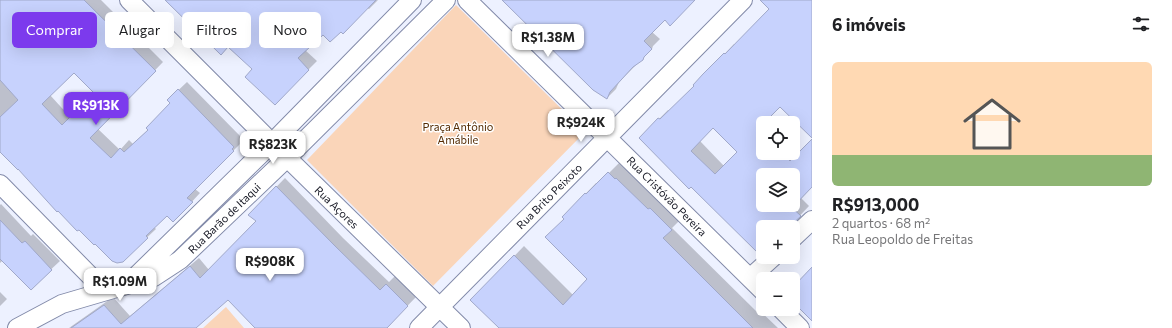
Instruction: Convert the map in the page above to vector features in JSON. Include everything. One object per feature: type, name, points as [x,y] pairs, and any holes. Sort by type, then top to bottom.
[{"type":"street","name":"Rua Açores","points":[[128,0],[461,328]]},
{"type":"street","name":"Rua Barão de Itaqui","points":[[127,285],[272,143],[412,0]]},
{"type":"street","name":"Rua Barão de Itaqui","points":[[17,328],[62,304],[154,277],[180,260],[287,158],[446,0]]},
{"type":"street","name":"Rua Cristóvão Pereira","points":[[467,0],[756,284]]},
{"type":"street","name":"Rua Brito Peixoto","points":[[419,328],[743,0]]},
{"type":"street","points":[[0,184],[105,291]]},
{"type":"street","points":[[800,231],[812,220]]},
{"type":"street","points":[[750,278],[765,264]]},
{"type":"street","points":[[788,316],[800,328]]},
{"type":"green space","name":"Praça Antônio Amábile","points":[[456,5],[585,132],[433,286],[307,160]]},
{"type":"green space","points":[[226,307],[244,328],[203,328]]},
{"type":"building","points":[[0,0],[84,0],[96,12],[12,12],[12,48],[97,48],[97,13],[105,21],[105,48],[133,48],[156,71],[90,138],[111,158],[120,148],[124,152],[148,130],[146,128],[170,103],[167,100],[178,89],[234,147],[232,149],[234,151],[187,198],[193,202],[173,222],[167,216],[146,236],[148,238],[123,262],[117,263],[112,261],[79,230],[77,231],[0,152],[0,117],[18,100],[0,80]],"holes":[[[74,73],[94,93],[62,125],[42,104]]]},
{"type":"building","points":[[165,0],[376,0],[343,34],[341,32],[330,42],[323,35],[321,37],[321,12],[259,12],[259,48],[309,48],[298,58],[309,70],[275,105],[245,77],[252,69],[229,48],[251,48],[251,12],[182,12],[182,17]]},
{"type":"building","points":[[502,0],[695,0],[670,26],[665,20],[644,41],[652,49],[643,60],[633,67],[610,92],[607,99],[593,90]]},
{"type":"building","points":[[760,0],[812,0],[812,138],[800,126],[800,116],[789,116],[780,107],[771,116],[756,116],[756,160],[800,160],[800,151],[812,139],[812,187],[800,200],[800,168],[756,168],[756,212],[797,212],[801,216],[797,220],[756,220],[756,251],[691,187],[689,189],[639,138],[658,118],[660,119],[694,86],[693,85],[703,74],[724,53],[725,54],[769,9]],"holes":[[[713,128],[737,152],[715,174],[691,151]]]},
{"type":"building","points":[[214,48],[227,48],[221,55]]},
{"type":"building","points":[[608,172],[648,209],[650,208],[672,230],[663,238],[753,328],[499,328],[470,300],[514,255],[563,305],[587,279],[545,237],[564,219],[562,217],[585,193],[586,194]]},
{"type":"building","points":[[276,186],[380,290],[386,284],[408,306],[387,328],[255,328],[228,300],[196,328],[71,328],[104,305],[121,324],[190,266],[200,278],[256,221],[248,215]]},
{"type":"building","points":[[0,220],[22,243],[25,241],[52,270],[31,290],[0,259]]},
{"type":"building","points":[[812,267],[812,321],[800,309],[800,280]]}]
